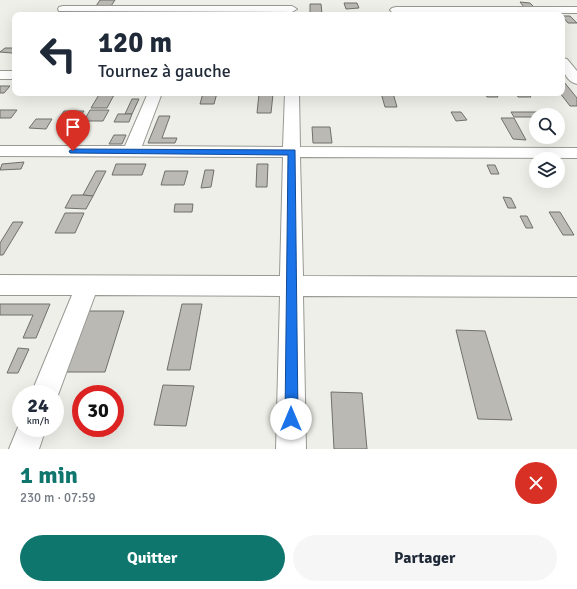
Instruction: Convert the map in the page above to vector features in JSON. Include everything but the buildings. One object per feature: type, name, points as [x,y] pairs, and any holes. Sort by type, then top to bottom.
[{"type":"street","points":[[60,12],[71,0]]},
{"type":"street","points":[[60,12],[187,12],[292,8]]},
{"type":"street","points":[[395,8],[520,12],[577,10]]},
{"type":"street","points":[[565,67],[571,77]]},
{"type":"street","points":[[131,152],[154,96]]},
{"type":"street","points":[[291,449],[292,96]]},
{"type":"street","points":[[0,151],[577,153]]},
{"type":"street","points":[[0,285],[577,288]]},
{"type":"street","points":[[49,385],[87,285]]},
{"type":"street","points":[[24,449],[29,437]]},
{"type":"route","points":[[73,151],[292,152],[291,419]]}]
